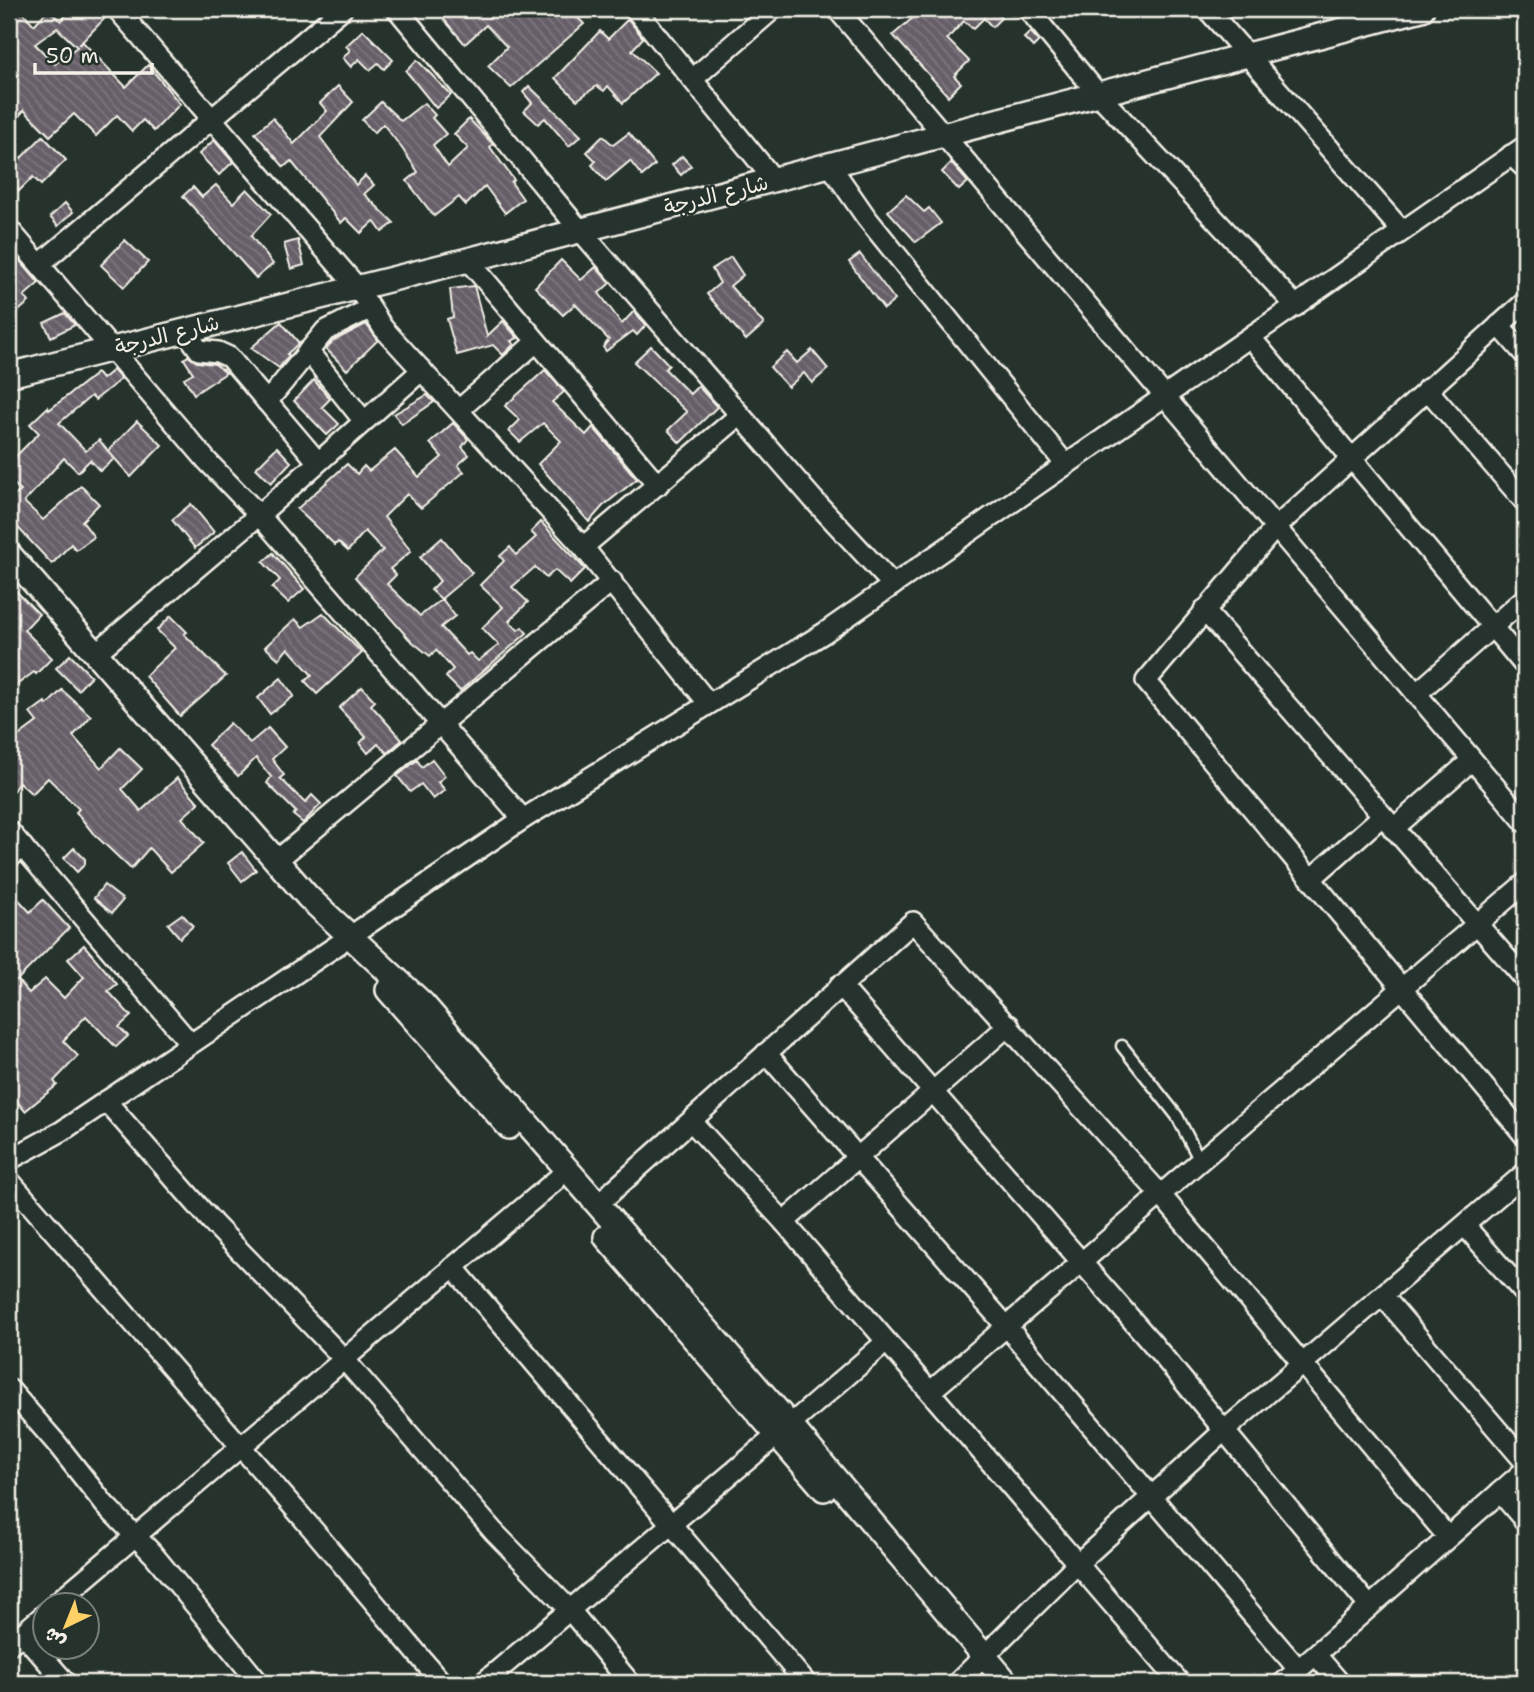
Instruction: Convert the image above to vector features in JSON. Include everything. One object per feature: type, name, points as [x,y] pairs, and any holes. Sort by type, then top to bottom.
[{"type":"street","points":[[117,9],[357,287],[369,309],[612,581],[709,704]]},
{"type":"street","points":[[40,264],[214,120],[342,9]]},
{"type":"street","points":[[397,9],[579,229],[740,415],[894,585]]},
{"type":"street","points":[[635,9],[775,180]]},
{"type":"street","points":[[694,78],[772,9]]},
{"type":"street","points":[[837,9],[1525,822]]},
{"type":"street","points":[[1028,9],[1099,95],[1296,306]]},
{"type":"street","points":[[1207,9],[1402,231]]},
{"type":"street","name":"شارع الدرجة","points":[[9,375],[468,260],[1247,57],[1394,12],[1422,9]]},
{"type":"street","points":[[13,1153],[106,1101],[189,1042],[523,819],[894,585],[1252,339],[1402,231],[1521,157]]},
{"type":"street","points":[[830,165],[866,217],[1066,465]]},
{"type":"street","points":[[9,229],[208,462],[259,515],[523,819]]},
{"type":"street","points":[[468,260],[658,485]]},
{"type":"street","points":[[1525,302],[1275,528],[1146,681],[1525,1136]]},
{"type":"street","points":[[267,402],[333,325],[369,309]]},
{"type":"street","points":[[1499,325],[1525,355]]},
{"type":"street","points":[[186,332],[199,350],[229,356],[317,461]]},
{"type":"street","points":[[1252,339],[1350,460],[1525,666]]},
{"type":"street","points":[[460,409],[536,342]]},
{"type":"street","points":[[308,351],[363,420]]},
{"type":"street","points":[[96,653],[259,515],[422,370]]},
{"type":"street","points":[[1427,389],[1525,502]]},
{"type":"street","points":[[583,547],[740,415]]},
{"type":"street","points":[[10,564],[96,653],[556,1180],[784,1430]]},
{"type":"street","points":[[10,564],[264,870],[305,914],[345,940],[423,1004],[598,1204],[983,1669],[1007,1683]]},
{"type":"street","points":[[276,861],[612,581]]},
{"type":"street","points":[[1416,694],[1525,598]]},
{"type":"street","points":[[1204,610],[1525,979]]},
{"type":"street","points":[[1312,878],[1472,760]]},
{"type":"street","points":[[9,831],[16,853],[189,1042]]},
{"type":"street","points":[[930,1391],[1525,883]]},
{"type":"street","points":[[598,1204],[913,922],[1161,1195],[1447,1536]]},
{"type":"street","points":[[840,985],[1082,1262],[1225,1430],[1369,1606]]},
{"type":"street","points":[[784,1222],[1009,1025]]},
{"type":"street","points":[[765,1053],[1007,1328],[1299,1670]]},
{"type":"street","points":[[106,1101],[213,1223],[342,1358],[494,1532],[569,1609],[630,1683]]},
{"type":"street","points":[[692,1122],[784,1222],[1180,1683]]},
{"type":"street","points":[[957,1683],[983,1669],[1076,1564],[1225,1430],[1525,1173]]},
{"type":"street","points":[[72,1590],[342,1358],[556,1180]]},
{"type":"street","points":[[9,1181],[240,1445],[442,1683]]},
{"type":"street","points":[[1465,1226],[1525,1294]]},
{"type":"street","points":[[453,1267],[806,1683]]},
{"type":"street","points":[[1383,1296],[1525,1462]]},
{"type":"street","points":[[483,1683],[886,1342]]},
{"type":"street","points":[[9,1389],[134,1537],[153,1554],[259,1683]]},
{"type":"street","points":[[1283,1683],[1525,1470]]},
{"type":"street","points":[[1500,1492],[1525,1521]]},
{"type":"street","points":[[32,1625],[16,1639],[66,1683]]},
{"type":"street","points":[[1315,1656],[1340,1683]]},
{"type":"lane","points":[[1122,1046],[1177,1116],[1200,1161]]},
{"type":"building","points":[[9,9],[20,9],[34,25],[48,10],[61,21],[72,9],[102,9],[107,16],[79,45],[83,42],[126,87],[148,65],[180,104],[154,131],[143,120],[132,131],[117,115],[96,136],[74,114],[50,136],[24,110],[9,128]],"holes":[[[57,28],[77,47],[55,64],[35,44]]]},
{"type":"building","points":[[435,9],[468,9],[475,16],[483,9],[569,9],[584,24],[511,88],[488,66],[507,47],[486,25],[465,44]]},
{"type":"building","points":[[907,9],[992,9],[1001,18],[992,27],[984,18],[973,29],[964,21],[947,39],[969,61],[954,76],[961,83],[948,96],[893,35],[915,16]]},
{"type":"building","points":[[628,19],[643,38],[632,50],[656,73],[623,103],[608,86],[604,91],[597,86],[577,100],[555,78],[600,31],[608,39]]},
{"type":"building","points":[[363,30],[393,60],[384,69],[378,63],[370,70],[359,59],[351,67],[343,58],[350,50],[346,46]]},
{"type":"building","points":[[1031,32],[1039,41],[1033,47],[1024,38]]},
{"type":"building","points":[[417,60],[451,95],[436,108],[406,71]]},
{"type":"building","points":[[338,86],[353,102],[320,137],[356,185],[365,176],[374,185],[364,194],[394,223],[382,232],[374,221],[361,233],[346,218],[341,223],[291,161],[284,167],[255,133],[273,118],[294,144],[327,111],[320,103]]},
{"type":"building","points":[[529,86],[581,136],[569,146],[545,118],[538,124],[524,111],[532,103],[523,92]]},
{"type":"building","points":[[381,102],[401,121],[424,103],[435,115],[432,118],[446,134],[433,145],[448,167],[468,148],[454,134],[469,119],[493,144],[490,147],[514,180],[511,182],[523,199],[505,213],[485,186],[466,205],[459,197],[434,216],[407,181],[418,172],[401,147],[383,124],[374,133],[362,120]]},
{"type":"building","points":[[629,133],[655,165],[642,176],[630,161],[606,181],[592,165],[596,161],[587,152],[603,136],[613,145]]},
{"type":"building","points":[[43,136],[66,160],[41,185],[33,177],[19,191],[9,180],[9,170]]},
{"type":"building","points":[[214,140],[233,162],[219,175],[199,154]]},
{"type":"building","points":[[682,156],[691,166],[681,175],[672,165]]},
{"type":"building","points":[[951,163],[968,182],[959,190],[942,172]]},
{"type":"building","points":[[216,185],[233,203],[247,189],[271,214],[251,236],[273,264],[256,278],[183,196],[193,187],[202,197]]},
{"type":"building","points":[[906,195],[924,212],[929,208],[941,223],[916,242],[888,211]]},
{"type":"building","points":[[65,203],[73,212],[58,226],[50,217]]},
{"type":"building","points":[[125,240],[148,262],[124,287],[101,265]]},
{"type":"building","points":[[298,240],[304,265],[291,269],[284,244]]},
{"type":"building","points":[[9,248],[39,283],[24,296],[29,302],[9,319]]},
{"type":"building","points":[[860,254],[895,300],[884,309],[849,262]]},
{"type":"building","points":[[731,257],[743,275],[730,286],[764,324],[746,340],[707,294],[720,283],[712,269]]},
{"type":"building","points":[[561,260],[581,280],[596,267],[610,283],[599,293],[622,324],[634,311],[646,325],[637,335],[633,331],[606,351],[603,347],[609,340],[575,304],[563,315],[535,287]]},
{"type":"building","points":[[474,286],[487,336],[503,321],[518,338],[511,341],[514,344],[503,355],[493,345],[457,355],[447,319],[453,317],[450,289]]},
{"type":"building","points":[[65,313],[75,325],[51,337],[44,323]]},
{"type":"building","points":[[281,322],[299,343],[287,354],[289,355],[279,368],[251,348]]},
{"type":"building","points":[[366,324],[378,340],[347,370],[326,349],[333,341]]},
{"type":"building","points":[[651,346],[669,365],[665,369],[690,394],[698,386],[717,407],[680,443],[668,430],[687,412],[634,362]]},
{"type":"building","points":[[812,350],[828,369],[812,383],[804,373],[788,387],[770,367],[787,352],[797,363]]},
{"type":"building","points":[[188,356],[197,362],[215,364],[226,373],[194,394],[184,378],[193,373],[184,359]]},
{"type":"building","points":[[113,370],[121,379],[95,400],[91,396],[59,423],[86,451],[99,440],[114,459],[100,471],[90,460],[78,472],[64,458],[24,502],[43,520],[81,486],[99,504],[82,521],[94,537],[76,550],[71,544],[52,564],[9,518],[9,499],[21,491],[9,479],[9,463],[39,433],[30,424],[48,407],[49,410],[97,373],[102,379]]},
{"type":"building","points":[[545,370],[564,392],[552,402],[586,435],[593,427],[637,479],[603,506],[589,522],[538,464],[561,441],[543,423],[520,442],[509,431],[520,420],[505,406]]},
{"type":"building","points":[[314,380],[330,399],[322,407],[339,424],[327,435],[294,401]]},
{"type":"building","points":[[427,395],[434,402],[402,424],[394,414]]},
{"type":"building","points":[[137,421],[162,445],[131,477],[108,451]]},
{"type":"building","points":[[453,423],[468,439],[462,447],[469,455],[458,465],[464,472],[421,508],[407,494],[384,517],[411,551],[390,569],[396,575],[387,584],[420,616],[442,599],[455,616],[441,627],[467,655],[470,653],[478,661],[499,645],[482,628],[503,607],[480,585],[504,561],[500,556],[510,547],[516,555],[536,537],[531,532],[541,522],[585,569],[570,584],[555,570],[546,578],[535,567],[512,587],[528,602],[509,621],[518,630],[522,627],[527,633],[460,691],[446,677],[453,669],[436,650],[430,656],[409,639],[355,577],[383,550],[365,531],[348,551],[338,542],[335,545],[297,509],[347,464],[357,474],[364,466],[369,471],[395,450],[419,477],[442,457],[430,443]]},
{"type":"building","points":[[277,447],[291,462],[271,483],[256,468]]},
{"type":"building","points":[[191,504],[214,532],[195,548],[172,520]]},
{"type":"building","points":[[442,538],[472,573],[441,599],[431,590],[440,581],[420,557]]},
{"type":"building","points":[[273,553],[304,589],[288,603],[272,588],[280,580],[263,562]]},
{"type":"building","points":[[15,590],[39,614],[24,630],[52,658],[36,674],[34,672],[15,686],[9,678],[9,596]]},
{"type":"building","points":[[323,613],[362,653],[317,694],[305,681],[312,675],[288,648],[279,659],[265,647],[295,619],[303,627]]},
{"type":"building","points":[[171,616],[187,632],[184,634],[226,676],[180,716],[145,676],[175,648],[157,630]]},
{"type":"building","points":[[70,655],[91,676],[78,690],[56,668]]},
{"type":"building","points":[[281,678],[294,696],[270,714],[258,698]]},
{"type":"building","points":[[362,687],[375,701],[371,705],[402,740],[387,753],[378,744],[368,753],[360,743],[366,737],[339,708]]},
{"type":"building","points":[[62,690],[91,716],[73,736],[101,768],[120,748],[142,769],[122,789],[141,811],[177,778],[199,803],[182,818],[204,843],[171,872],[149,848],[131,869],[93,833],[76,812],[79,809],[48,778],[32,794],[19,782],[9,797],[9,743],[37,722],[30,713],[45,702],[47,705]]},
{"type":"building","points":[[230,723],[250,743],[268,728],[285,747],[272,759],[284,775],[280,778],[305,803],[312,795],[321,804],[303,823],[293,815],[296,812],[267,783],[271,777],[256,758],[238,776],[208,745]]},
{"type":"building","points":[[432,759],[445,776],[438,782],[445,790],[433,799],[421,784],[410,792],[397,776],[417,760],[422,767]]},
{"type":"building","points":[[74,848],[85,859],[85,864],[77,872],[64,858]]},
{"type":"building","points":[[242,852],[256,870],[242,881],[228,863]]},
{"type":"building","points":[[104,885],[123,900],[112,913],[94,898]]},
{"type":"building","points":[[9,889],[30,912],[43,900],[69,928],[17,980],[29,993],[45,979],[64,998],[84,977],[68,959],[84,945],[117,984],[108,991],[131,1016],[119,1027],[128,1036],[116,1047],[86,1016],[63,1041],[78,1056],[54,1081],[57,1085],[25,1111],[9,1092],[9,954],[16,947],[9,939]]},
{"type":"building","points":[[182,914],[193,926],[180,938],[168,924]]}]
